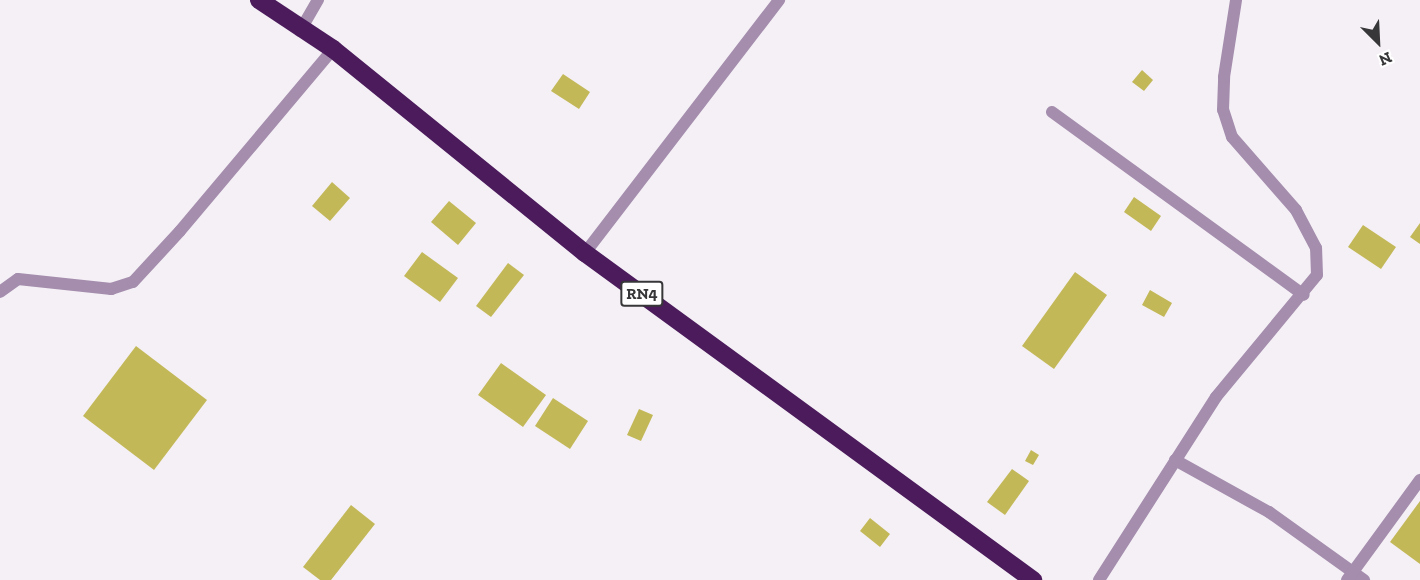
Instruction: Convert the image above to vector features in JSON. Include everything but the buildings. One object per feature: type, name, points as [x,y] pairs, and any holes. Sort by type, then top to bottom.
[{"type":"highway","name":"RN4","points":[[259,0],[300,31],[333,49],[585,253],[1033,580]]},
{"type":"street","points":[[300,31],[318,0]]},
{"type":"street","points":[[585,253],[779,0]]},
{"type":"street","points":[[1099,580],[1124,548],[1175,460],[1216,397],[1304,295],[1317,275],[1316,248],[1296,210],[1232,137],[1223,110],[1224,77],[1236,0]]},
{"type":"street","points":[[0,292],[18,279],[111,289],[133,282],[333,49]]},
{"type":"street","points":[[1052,112],[1304,295]]},
{"type":"street","points":[[1175,460],[1269,512],[1350,576],[1364,580]]},
{"type":"street","points":[[1350,576],[1420,480]]}]
